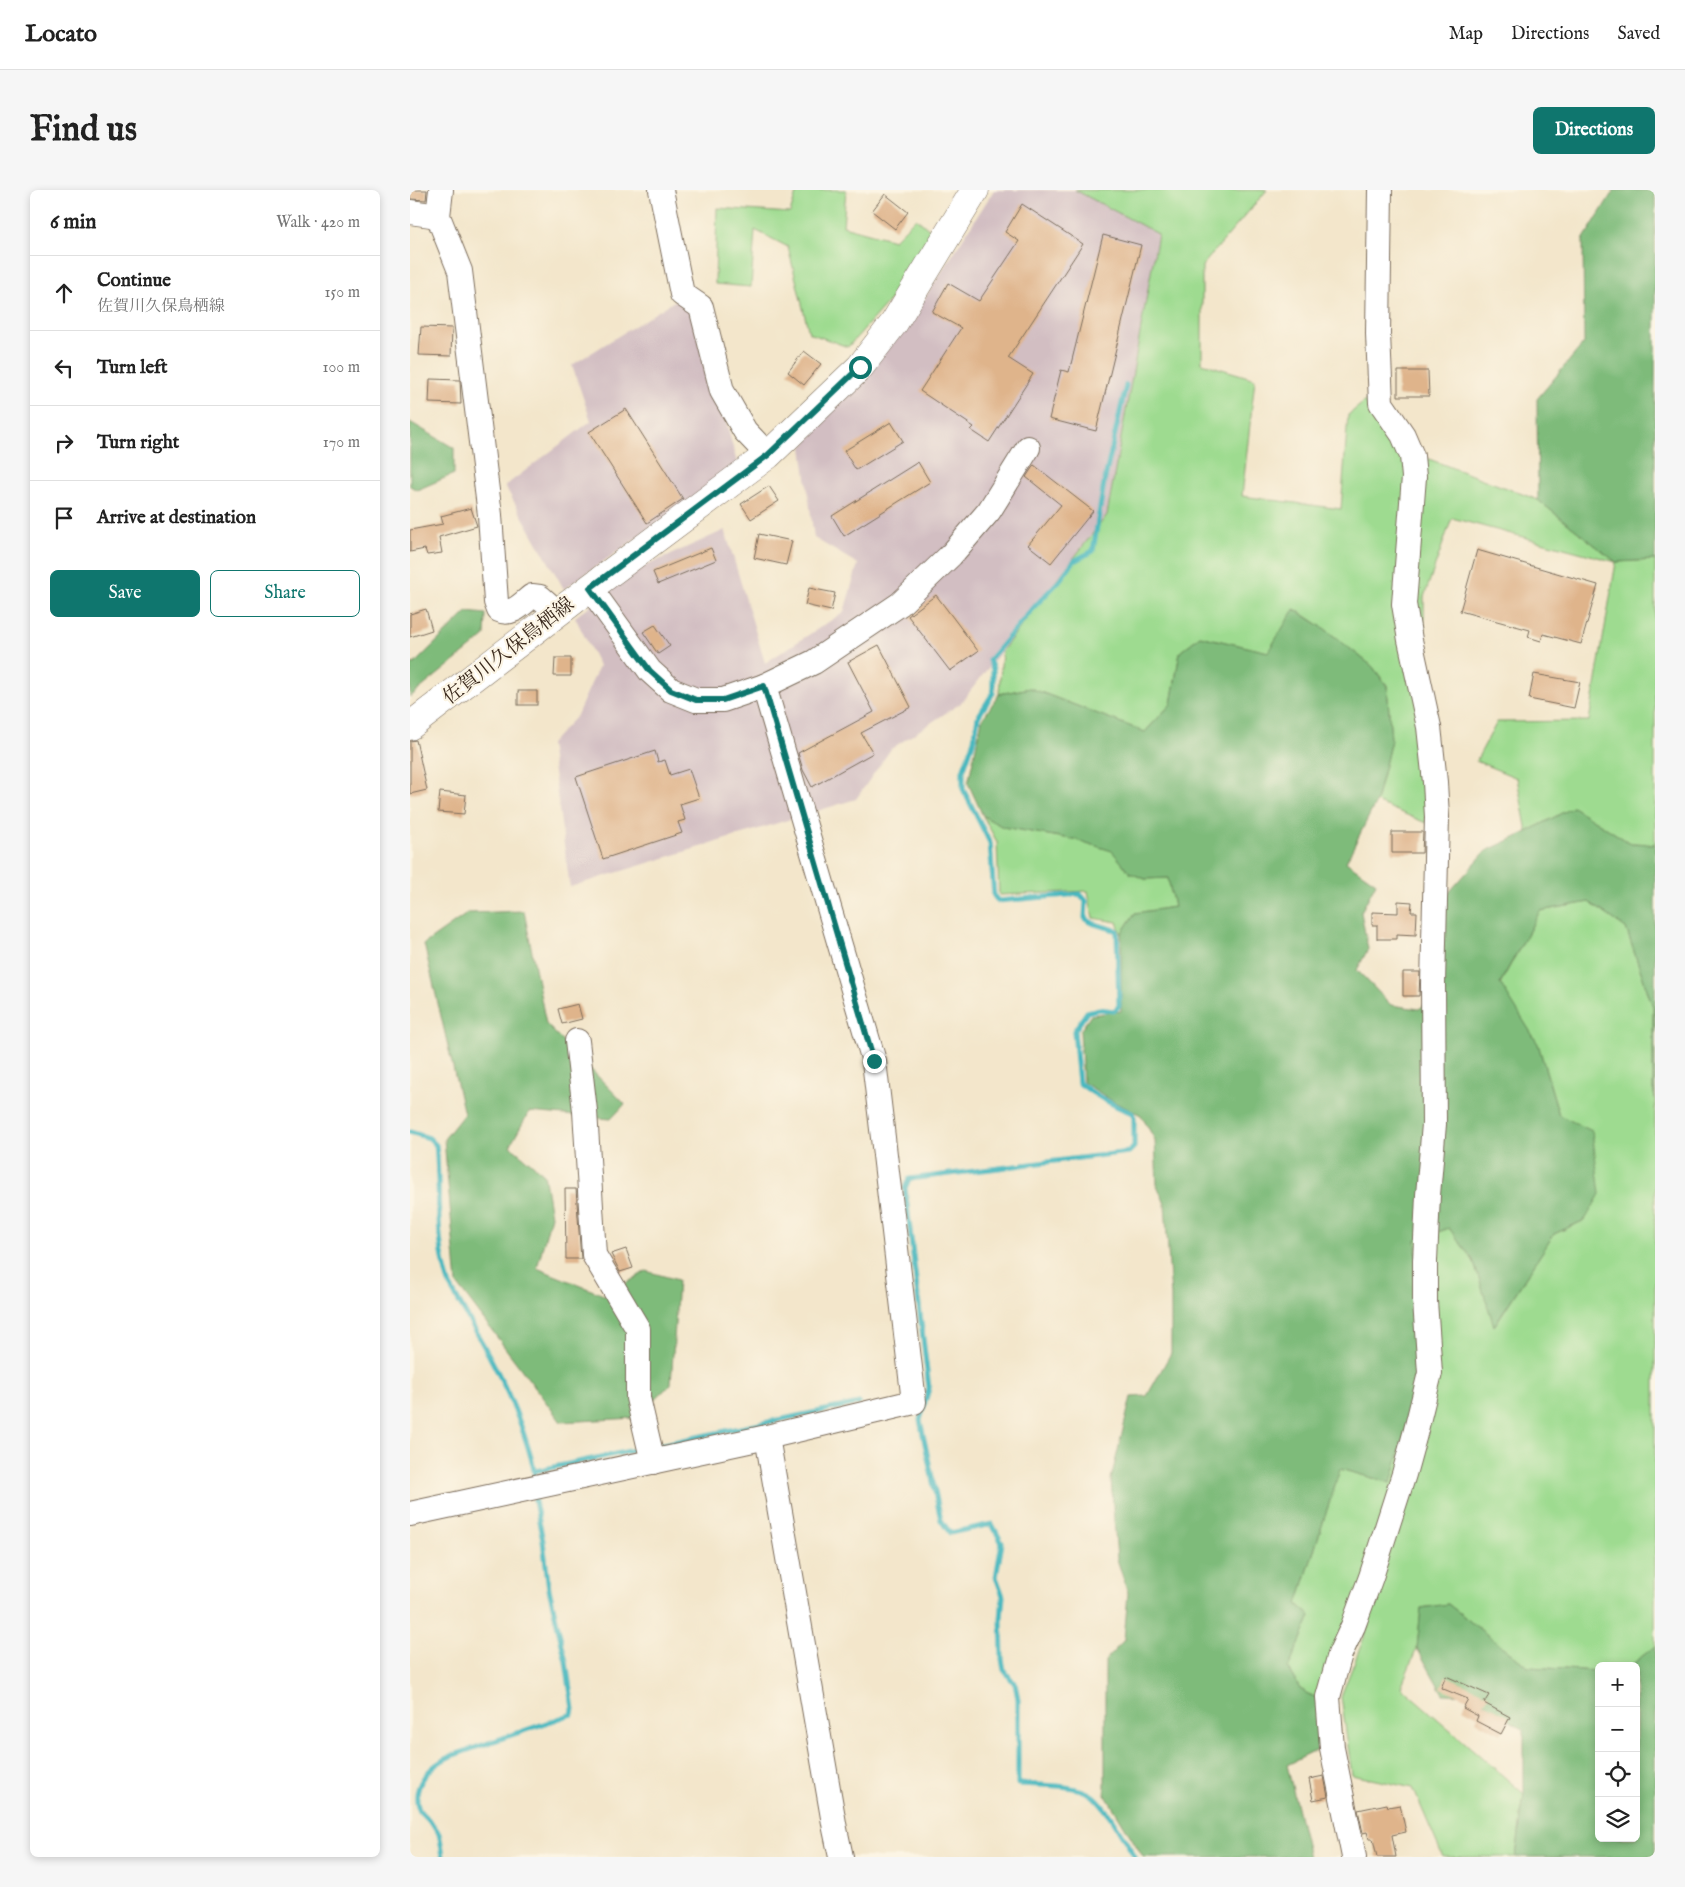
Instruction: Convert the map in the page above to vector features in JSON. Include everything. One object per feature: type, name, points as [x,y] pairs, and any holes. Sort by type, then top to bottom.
[{"type":"main road","name":"佐賀川久保鳥栖線","points":[[410,726],[557,612],[768,455],[860,367],[894,323],[975,190]]},
{"type":"street","points":[[441,190],[438,216],[460,272],[490,515],[496,602],[499,610],[505,613],[512,612],[532,596],[540,597],[557,612]]},
{"type":"street","points":[[661,190],[682,294],[701,307],[722,391],[745,432],[768,455]]},
{"type":"street","points":[[1354,1857],[1332,1748],[1328,1697],[1340,1654],[1353,1626],[1371,1577],[1401,1484],[1430,1373],[1425,1309],[1425,1261],[1434,1124],[1433,984],[1437,817],[1435,782],[1429,727],[1404,604],[1414,477],[1412,456],[1403,435],[1380,403],[1378,334],[1380,190]]},
{"type":"street","points":[[410,212],[438,216]]},
{"type":"street","points":[[590,588],[650,671],[671,690],[696,700],[723,700],[764,686],[814,662],[900,604],[951,555],[989,511],[1028,448]]},
{"type":"street","points":[[410,1514],[536,1487],[650,1451],[767,1437],[914,1402],[874,1061],[764,686]]},
{"type":"street","points":[[577,1041],[585,1111],[594,1255],[638,1329],[638,1398],[650,1451]]},
{"type":"street","points":[[767,1437],[835,1829],[842,1857]]},
{"type":"shaded area","points":[[994,190],[1075,190],[1158,234],[1107,515],[961,703],[891,749],[856,799],[570,887],[550,744],[577,715],[599,666],[575,617],[641,568],[725,530],[765,663],[844,612],[858,564],[814,538],[802,447],[914,315]]},
{"type":"shaded area","points":[[676,300],[698,313],[738,467],[564,589],[505,486],[591,421],[572,365]]},
{"type":"green space","points":[[797,190],[846,190],[843,226],[894,240],[916,218],[933,233],[895,294],[848,347],[809,333],[788,247],[755,230],[751,287],[715,284],[717,208],[790,213]]},
{"type":"green space","points":[[1075,190],[1267,190],[1202,266],[1202,363],[1255,379],[1242,496],[1341,509],[1348,415],[1368,399],[1389,444],[1538,500],[1616,562],[1452,518],[1424,597],[1426,823],[1376,802],[1391,740],[1387,685],[1372,666],[1325,629],[1295,609],[1268,652],[1200,636],[1180,652],[1171,704],[1145,732],[1030,688],[999,694],[1002,651],[1107,515],[1158,234]]},
{"type":"green space","points":[[1614,190],[1655,190],[1655,560],[1616,562],[1538,500],[1537,399],[1584,343],[1583,240]]},
{"type":"green space","points":[[410,422],[454,448],[454,474],[417,490],[410,486]]},
{"type":"green space","points":[[1655,560],[1655,844],[1630,843],[1573,807],[1527,832],[1517,778],[1476,761],[1497,722],[1589,721],[1616,562]]},
{"type":"green space","points":[[1294,609],[1325,629],[1372,666],[1387,686],[1391,740],[1376,802],[1346,862],[1376,883],[1361,912],[1368,949],[1357,970],[1391,1005],[1419,1009],[1438,995],[1443,899],[1486,851],[1527,832],[1573,807],[1630,843],[1655,844],[1655,1098],[1653,1089],[1653,1007],[1626,928],[1589,902],[1540,911],[1500,983],[1538,1044],[1559,1115],[1592,1131],[1600,1194],[1585,1220],[1554,1234],[1494,1326],[1473,1260],[1449,1228],[1416,1240],[1421,1374],[1391,1483],[1340,1469],[1297,1604],[1311,1616],[1288,1669],[1300,1689],[1322,1701],[1326,1746],[1287,1765],[1309,1857],[1143,1857],[1105,1794],[1105,1661],[1124,1640],[1128,1593],[1117,1559],[1111,1479],[1131,1397],[1147,1396],[1171,1353],[1171,1296],[1165,1204],[1157,1185],[1155,1140],[1141,1115],[1114,1102],[1083,1082],[1080,1031],[1091,1015],[1121,1011],[1121,934],[1135,913],[1174,907],[1168,878],[1145,879],[1130,873],[1112,851],[1077,840],[1003,827],[983,816],[968,783],[982,720],[999,694],[1030,688],[1145,732],[1171,704],[1180,652],[1200,636],[1268,652]]},
{"type":"green space","points":[[467,612],[486,614],[485,636],[410,697],[410,663],[414,664]]},
{"type":"green space","points":[[983,816],[1003,827],[1077,840],[1113,851],[1130,873],[1145,879],[1168,878],[1174,907],[1135,913],[1121,934],[1117,922],[1093,918],[1088,891],[999,895],[997,842]]},
{"type":"green space","points":[[1589,902],[1626,928],[1653,1007],[1653,1089],[1655,1098],[1655,1646],[1635,1662],[1595,1662],[1595,1671],[1528,1667],[1448,1604],[1421,1608],[1417,1648],[1401,1687],[1524,1794],[1516,1857],[1443,1857],[1413,1788],[1352,1775],[1341,1696],[1369,1625],[1322,1701],[1300,1689],[1288,1669],[1311,1616],[1297,1604],[1340,1469],[1391,1483],[1416,1240],[1449,1228],[1473,1260],[1495,1325],[1554,1234],[1585,1220],[1559,1115],[1538,1044],[1500,984],[1540,911]]},
{"type":"green space","points":[[524,911],[546,1024],[625,1104],[611,1119],[529,1112],[510,1146],[544,1174],[551,1216],[537,1268],[606,1296],[646,1271],[678,1280],[671,1384],[635,1418],[561,1422],[457,1284],[444,1139],[464,1114],[424,944],[468,913]]},
{"type":"green space","points":[[1448,1604],[1528,1667],[1595,1671],[1595,1842],[1640,1842],[1640,1662],[1635,1662],[1655,1646],[1655,1857],[1516,1857],[1524,1794],[1524,1730],[1473,1695],[1443,1694],[1417,1648],[1421,1608]]},
{"type":"building","points":[[411,190],[427,190],[426,200],[410,199]]},
{"type":"building","points":[[885,194],[908,212],[895,229],[872,211]]},
{"type":"building","points":[[1022,204],[1083,244],[1008,358],[1033,374],[989,442],[971,430],[974,427],[920,391],[961,328],[932,312],[948,283],[979,301],[1019,241],[1005,232]]},
{"type":"building","points":[[1103,235],[1141,245],[1096,431],[1049,419],[1061,370],[1069,372]]},
{"type":"building","points":[[421,327],[452,328],[451,356],[419,355]]},
{"type":"building","points":[[804,351],[821,364],[804,385],[788,372]]},
{"type":"building","points":[[1398,371],[1428,371],[1429,396],[1398,396]]},
{"type":"building","points":[[430,379],[460,380],[461,404],[429,403]]},
{"type":"building","points":[[626,409],[683,499],[647,523],[589,432]]},
{"type":"building","points":[[891,422],[903,441],[856,470],[844,451]]},
{"type":"building","points":[[918,462],[930,482],[844,536],[832,516]]},
{"type":"building","points":[[1034,465],[1093,511],[1051,563],[1028,545],[1061,505],[1026,477]]},
{"type":"building","points":[[769,486],[779,501],[751,519],[741,504]]},
{"type":"building","points":[[471,508],[477,526],[439,537],[442,553],[427,555],[425,549],[410,552],[410,530],[443,524],[441,516]]},
{"type":"building","points":[[759,534],[792,541],[786,565],[754,558]]},
{"type":"building","points":[[711,548],[716,560],[658,584],[653,572]]},
{"type":"building","points":[[1477,550],[1598,585],[1581,644],[1543,634],[1541,641],[1528,637],[1530,630],[1460,611]]},
{"type":"building","points":[[809,588],[835,593],[831,611],[805,605]]},
{"type":"building","points":[[936,595],[978,651],[950,671],[908,616]]},
{"type":"building","points":[[426,609],[432,630],[410,637],[410,614]]},
{"type":"building","points":[[655,625],[670,646],[658,654],[643,632]]},
{"type":"building","points":[[879,645],[911,707],[861,733],[873,753],[812,787],[803,770],[798,753],[874,712],[848,662]]},
{"type":"building","points":[[555,658],[571,658],[571,676],[554,676]]},
{"type":"building","points":[[1534,674],[1580,682],[1574,708],[1529,699]]},
{"type":"building","points":[[518,691],[537,691],[537,705],[518,705]]},
{"type":"building","points":[[416,740],[427,790],[410,794],[410,741]]},
{"type":"building","points":[[655,751],[658,762],[665,760],[670,775],[689,769],[699,798],[680,804],[685,820],[678,822],[682,833],[603,859],[576,777]]},
{"type":"building","points":[[440,792],[466,795],[464,814],[438,812]]},
{"type":"building","points":[[1392,832],[1423,832],[1422,853],[1392,853]]},
{"type":"building","points":[[1398,901],[1412,902],[1411,912],[1417,912],[1416,935],[1397,934],[1397,939],[1377,939],[1377,925],[1372,925],[1372,912],[1398,913]]},
{"type":"building","points":[[1403,972],[1420,972],[1419,996],[1403,996]]},
{"type":"building","points":[[578,1004],[582,1019],[562,1024],[558,1009]]},
{"type":"building","points":[[565,1189],[576,1189],[581,1259],[566,1259]]},
{"type":"building","points":[[626,1249],[633,1268],[620,1272],[611,1254]]},
{"type":"building","points":[[1446,1676],[1489,1695],[1484,1703],[1510,1717],[1501,1734],[1476,1721],[1478,1716],[1463,1708],[1468,1699],[1441,1688]]},
{"type":"building","points":[[1324,1776],[1328,1797],[1313,1800],[1309,1779]]},
{"type":"building","points":[[1387,1804],[1388,1807],[1400,1805],[1406,1832],[1392,1835],[1396,1857],[1377,1857],[1373,1839],[1369,1839],[1367,1832],[1363,1833],[1358,1810]]},
{"type":"waterway","points":[[1126,385],[1104,483],[1093,551],[1074,561],[1059,581],[989,660],[993,669],[993,693],[978,717],[974,740],[963,771],[963,789],[990,843],[994,896],[998,901],[1080,894],[1086,901],[1085,918],[1092,923],[1117,931],[1119,1006],[1114,1011],[1099,1009],[1087,1012],[1074,1031],[1079,1083],[1104,1100],[1132,1113],[1134,1117],[1134,1147],[1129,1152],[909,1179],[905,1188],[929,1388],[920,1420],[941,1520],[950,1533],[992,1524],[1002,1543],[996,1577],[1003,1596],[1001,1619],[1002,1659],[1004,1670],[1015,1684],[1018,1699],[1018,1784],[1068,1787],[1078,1789],[1093,1796],[1110,1817],[1135,1857]]},
{"type":"waterway","points":[[410,1132],[429,1138],[436,1145],[440,1234],[445,1269],[450,1286],[493,1363],[512,1403],[531,1458],[535,1481]]},
{"type":"waterway","points":[[654,1446],[859,1403]]},
{"type":"waterway","points":[[535,1471],[644,1448]]},
{"type":"waterway","points":[[443,1857],[439,1834],[419,1810],[417,1801],[417,1792],[420,1784],[430,1770],[451,1756],[572,1714],[573,1709],[566,1662],[549,1589],[535,1495]]},
{"type":"route","points":[[860,367],[768,455],[590,588],[650,671],[671,690],[696,700],[723,700],[764,686],[874,1061]]}]
